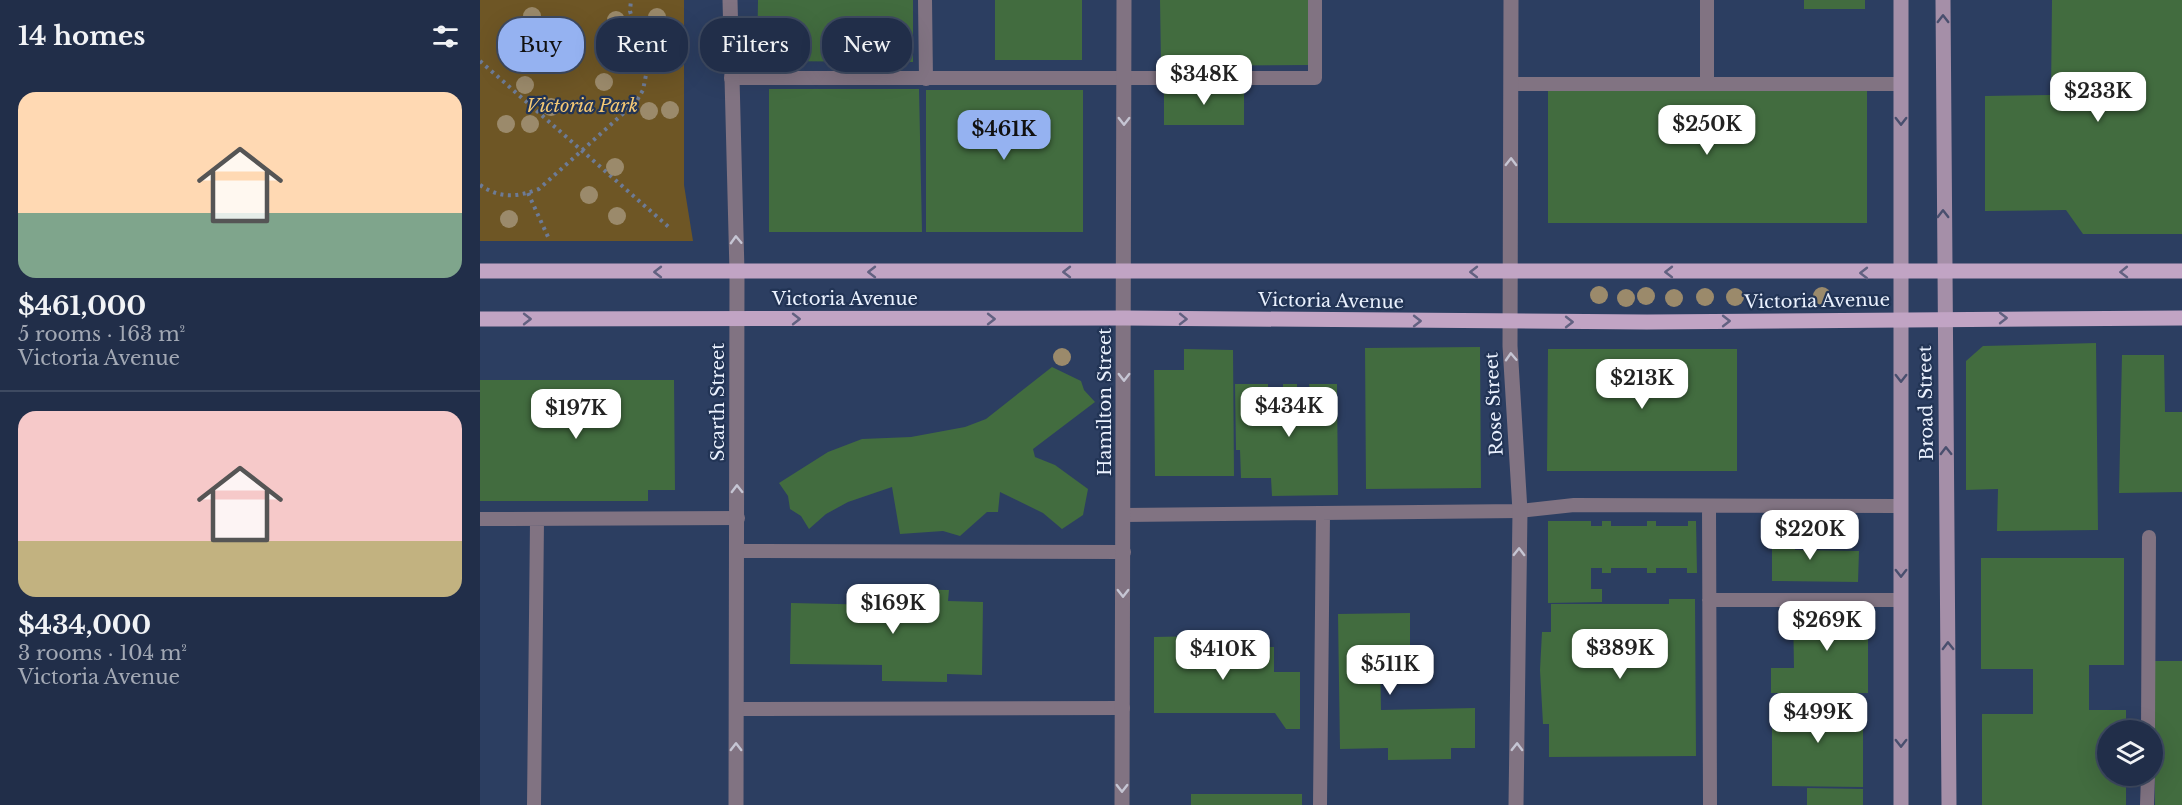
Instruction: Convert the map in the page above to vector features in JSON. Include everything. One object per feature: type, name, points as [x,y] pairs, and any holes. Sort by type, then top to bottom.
[{"type":"main road","name":"Broad Street","points":[[1901,0],[1901,805]]},
{"type":"main road","name":"Broad Street","points":[[1943,0],[1943,273],[1949,805]]},
{"type":"main road","name":"Victoria Avenue","points":[[480,271],[1943,273],[2182,271]]},
{"type":"main road","name":"Victoria Avenue","points":[[480,319],[1125,318],[1510,321],[2182,318]]},
{"type":"street","name":"Scarth Street","points":[[730,0],[737,272],[736,805]]},
{"type":"street","name":"Hamilton Street","points":[[1122,805],[1124,0]]},
{"type":"street","name":"Rose Street","points":[[1511,0],[1510,321],[1520,511],[1516,805]]},
{"type":"lane","points":[[926,0],[926,79]]},
{"type":"lane","points":[[731,78],[1315,78],[1315,0]]},
{"type":"lane","points":[[1707,0],[1707,84]]},
{"type":"lane","points":[[1512,84],[1901,84]]},
{"type":"lane","points":[[1124,515],[1323,515],[1520,511],[1574,505],[1900,506]]},
{"type":"lane","points":[[1709,506],[1710,805]]},
{"type":"lane","points":[[1320,805],[1323,515]]},
{"type":"lane","points":[[480,519],[537,521],[738,518]]},
{"type":"lane","points":[[534,805],[537,521]]},
{"type":"lane","points":[[2148,720],[2149,537]]},
{"type":"lane","points":[[738,551],[1124,552]]},
{"type":"lane","points":[[1709,600],[1901,600]]},
{"type":"lane","points":[[736,709],[1123,708]]},
{"type":"lane","points":[[2147,805],[2148,786]]},
{"type":"path","points":[[480,184],[503,195],[519,196],[528,193],[552,180],[636,102],[647,81],[647,70],[630,11],[631,0]]},
{"type":"path","points":[[480,61],[671,229]]},
{"type":"path","points":[[528,193],[549,239]]},
{"type":"green space","name":"Victoria Park","points":[[480,0],[684,0],[684,18],[596,18],[596,72],[684,72],[684,185],[693,241],[480,241]]},
{"type":"building","points":[[758,0],[913,0],[913,62],[912,18],[822,18],[822,61],[810,61],[810,18],[758,18]]},
{"type":"building","points":[[995,0],[1082,0],[1082,60],[995,60]]},
{"type":"building","points":[[1160,0],[1308,0],[1308,65],[1161,66]]},
{"type":"building","points":[[1804,0],[1865,0],[1865,9],[1804,9]]},
{"type":"building","points":[[2052,0],[2182,0],[2182,234],[2083,234],[2066,210],[1985,211],[1985,96],[2051,95]]},
{"type":"building","points":[[1164,86],[1244,86],[1244,125],[1164,125]]},
{"type":"building","points":[[1548,88],[1867,88],[1867,223],[1548,223]]},
{"type":"building","points":[[769,89],[919,89],[922,232],[769,232]]},
{"type":"building","points":[[926,90],[1083,90],[1083,232],[926,232]]},
{"type":"building","points":[[2096,343],[2098,530],[1997,531],[1998,489],[1966,490],[1966,361],[1983,346]]},
{"type":"building","points":[[1480,347],[1481,488],[1366,489],[1365,348]]},
{"type":"building","points":[[1184,349],[1233,350],[1234,476],[1155,476],[1154,370],[1184,370]]},
{"type":"building","points":[[1548,349],[1737,349],[1737,471],[1547,471]]},
{"type":"building","points":[[2122,355],[2164,355],[2165,412],[2182,412],[2182,492],[2119,493]]},
{"type":"building","points":[[1052,367],[1081,381],[1084,390],[1095,402],[1033,449],[1035,457],[1055,465],[1088,489],[1083,515],[1062,529],[1043,513],[1000,492],[998,512],[987,512],[960,536],[943,531],[900,534],[892,487],[848,502],[826,514],[809,529],[801,516],[790,509],[788,496],[779,483],[828,452],[862,439],[911,437],[965,427],[986,419]]},
{"type":"building","points":[[480,380],[674,380],[675,490],[648,490],[648,501],[480,501]]},
{"type":"building","points":[[1235,384],[1268,384],[1268,392],[1283,391],[1283,384],[1297,384],[1297,392],[1310,391],[1309,384],[1337,384],[1338,495],[1272,496],[1271,478],[1241,478],[1240,450],[1236,450]]},
{"type":"building","points":[[1548,521],[1591,521],[1591,526],[1602,526],[1602,521],[1611,521],[1611,526],[1647,526],[1647,521],[1656,521],[1656,526],[1688,526],[1688,521],[1696,521],[1697,573],[1687,573],[1687,568],[1656,568],[1656,573],[1647,573],[1647,568],[1611,568],[1611,573],[1602,573],[1602,568],[1591,568],[1591,589],[1602,589],[1602,602],[1548,603]]},
{"type":"building","points":[[1772,526],[1796,526],[1795,550],[1859,551],[1858,582],[1772,581]]},
{"type":"building","points":[[1981,558],[2124,558],[2124,665],[2089,665],[2089,710],[2126,710],[2126,720],[2097,720],[2097,786],[2126,786],[2126,805],[1982,805],[1982,714],[2033,714],[2033,669],[1981,669]]},
{"type":"building","points":[[883,589],[949,590],[948,601],[983,602],[982,675],[947,674],[947,682],[882,681],[882,665],[790,664],[791,603],[883,605]]},
{"type":"building","points":[[1669,599],[1695,599],[1696,756],[1549,757],[1549,724],[1543,724],[1540,670],[1542,632],[1551,632],[1551,604],[1669,604]]},
{"type":"building","points":[[1830,604],[1868,604],[1868,693],[1771,693],[1771,668],[1794,668],[1793,610],[1830,610]]},
{"type":"building","points":[[1410,613],[1410,654],[1380,654],[1381,710],[1475,708],[1475,748],[1451,748],[1451,759],[1388,760],[1388,748],[1340,749],[1338,614]]},
{"type":"building","points":[[1203,636],[1202,647],[1274,647],[1274,672],[1300,672],[1300,729],[1286,729],[1275,713],[1154,713],[1154,637]]},
{"type":"building","points":[[2155,661],[2182,661],[2182,805],[2155,805],[2155,786],[2163,786],[2163,720],[2155,720]]},
{"type":"building","points":[[1772,702],[1863,702],[1863,787],[1772,786]]},
{"type":"building","points":[[1807,788],[1863,789],[1863,805],[1807,805]]},
{"type":"building","points":[[1191,794],[1302,794],[1302,805],[1191,805]]}]
